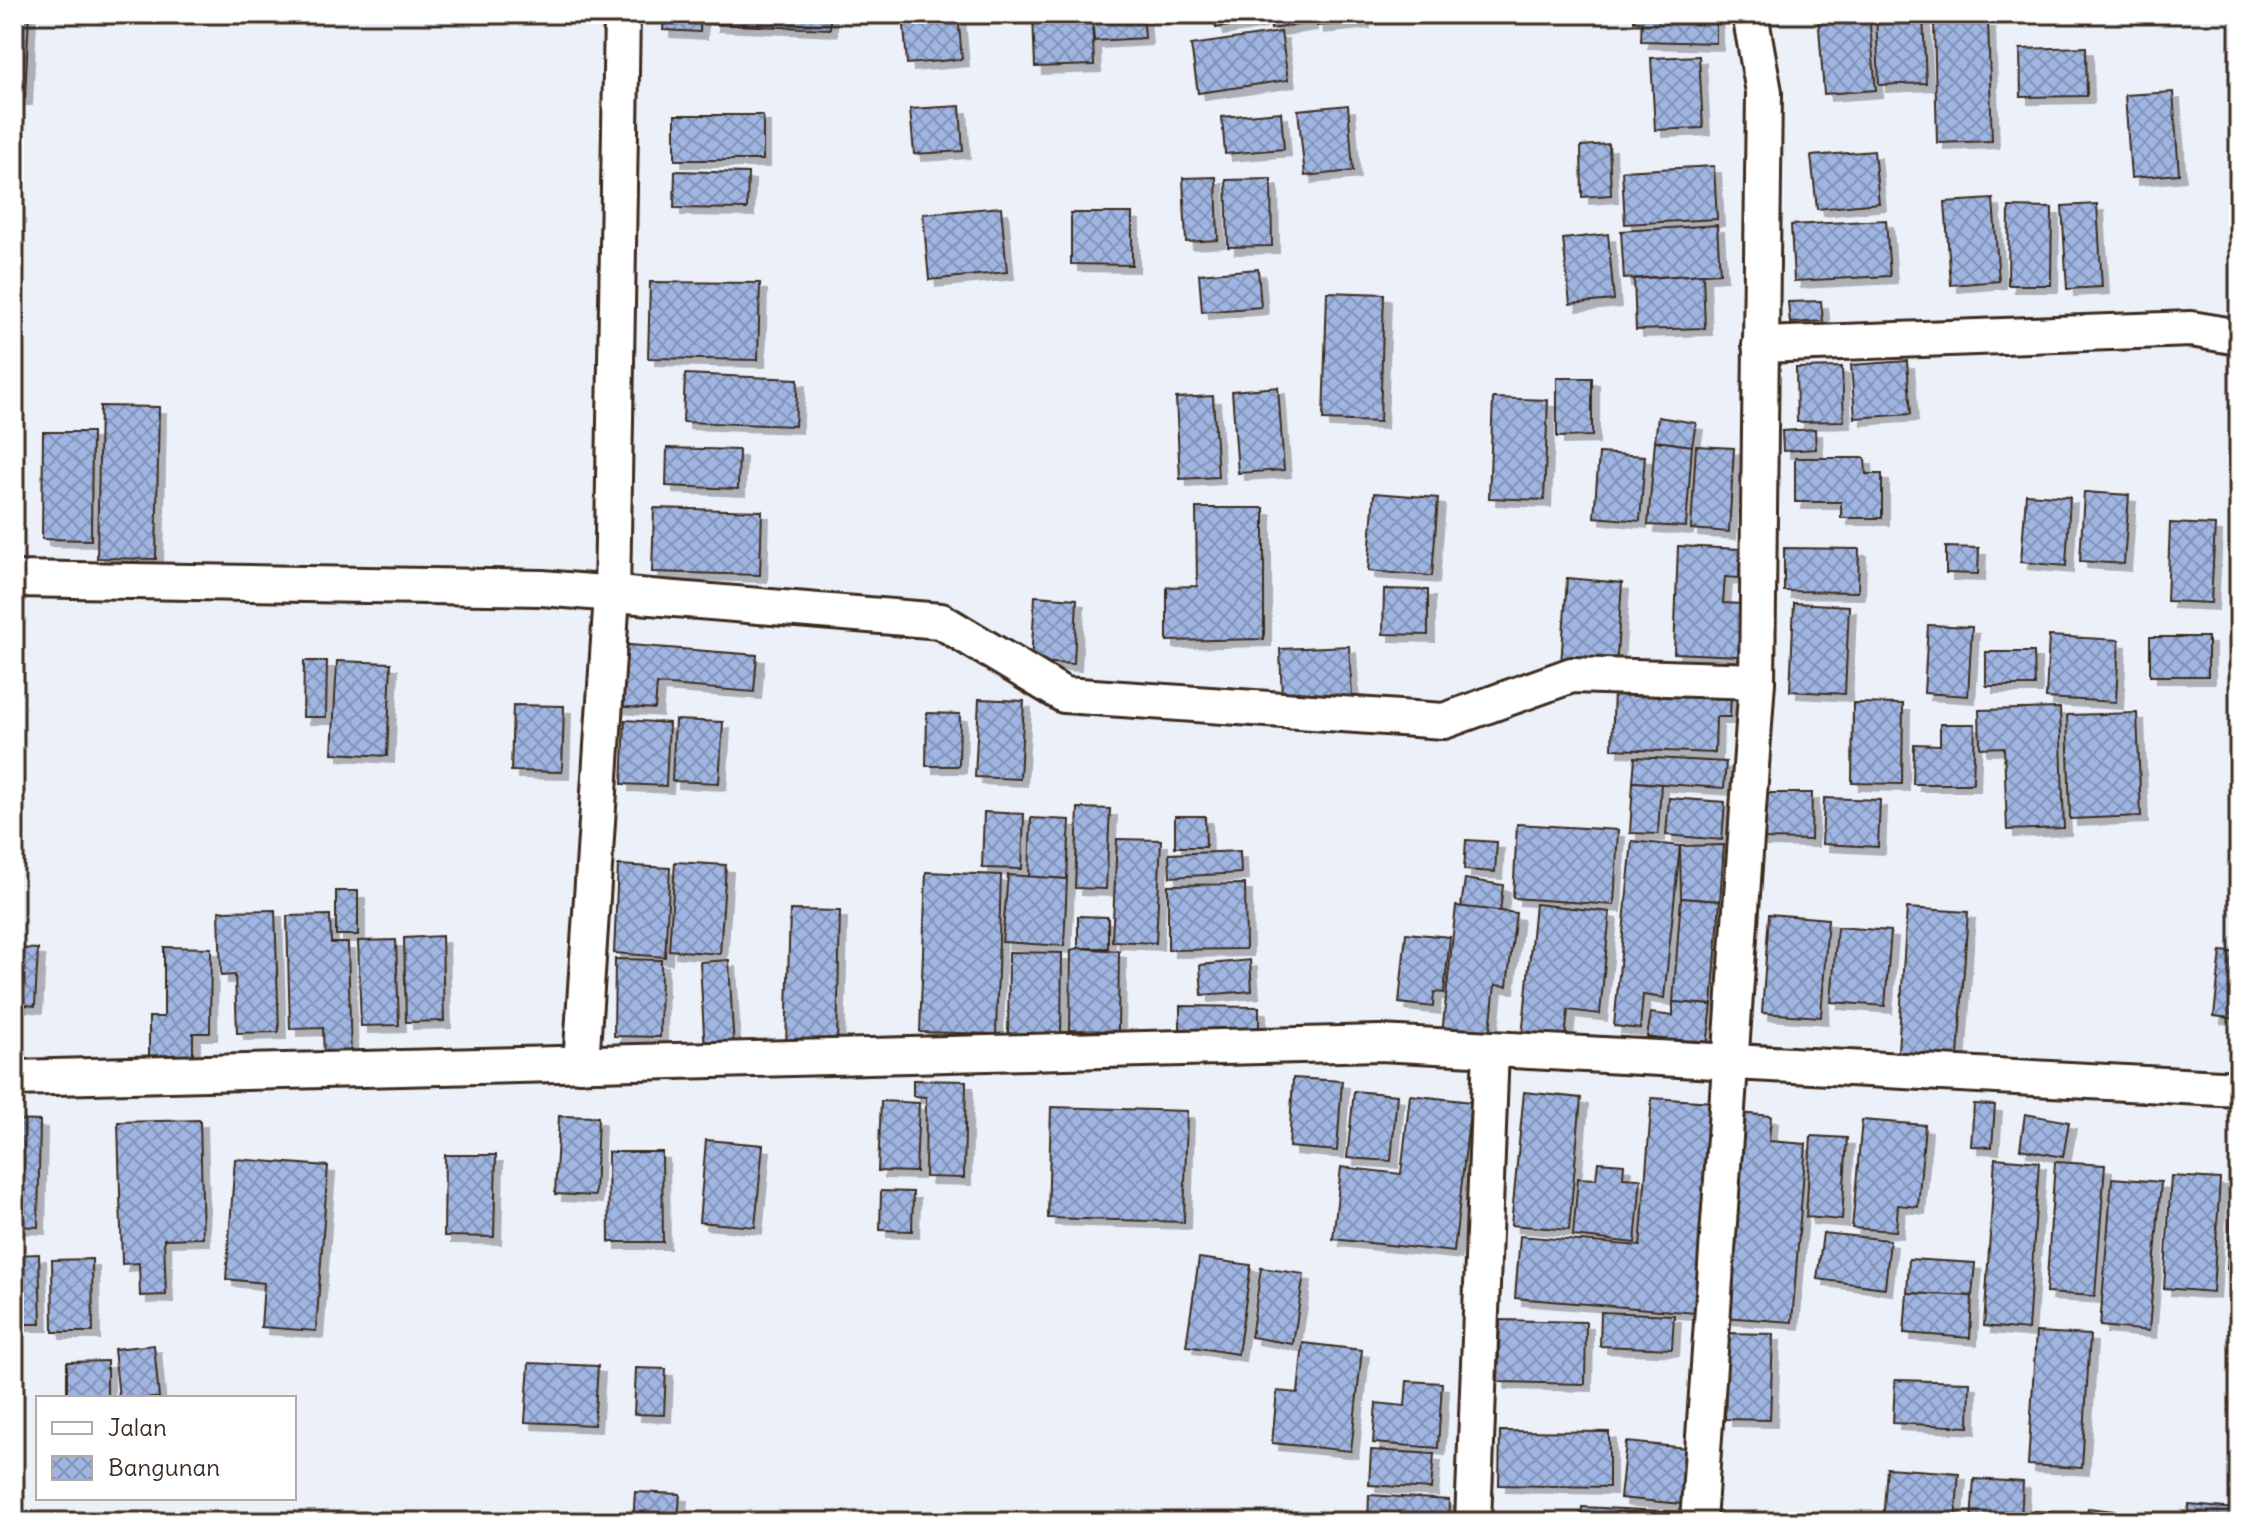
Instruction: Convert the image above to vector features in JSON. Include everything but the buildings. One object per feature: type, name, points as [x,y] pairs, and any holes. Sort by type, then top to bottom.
[{"type":"street","points":[[581,1064],[612,595],[622,14]]},
{"type":"street","points":[[1698,1522],[1757,681],[1764,92],[1750,14]]},
{"type":"street","points":[[1760,345],[2191,329],[2239,337]]},
{"type":"street","points":[[14,579],[542,588],[941,621],[1064,695],[1444,721],[1572,675],[1757,681]]},
{"type":"street","points":[[14,1078],[1380,1043],[2239,1089]]},
{"type":"street","points":[[1473,1522],[1491,1049]]}]
